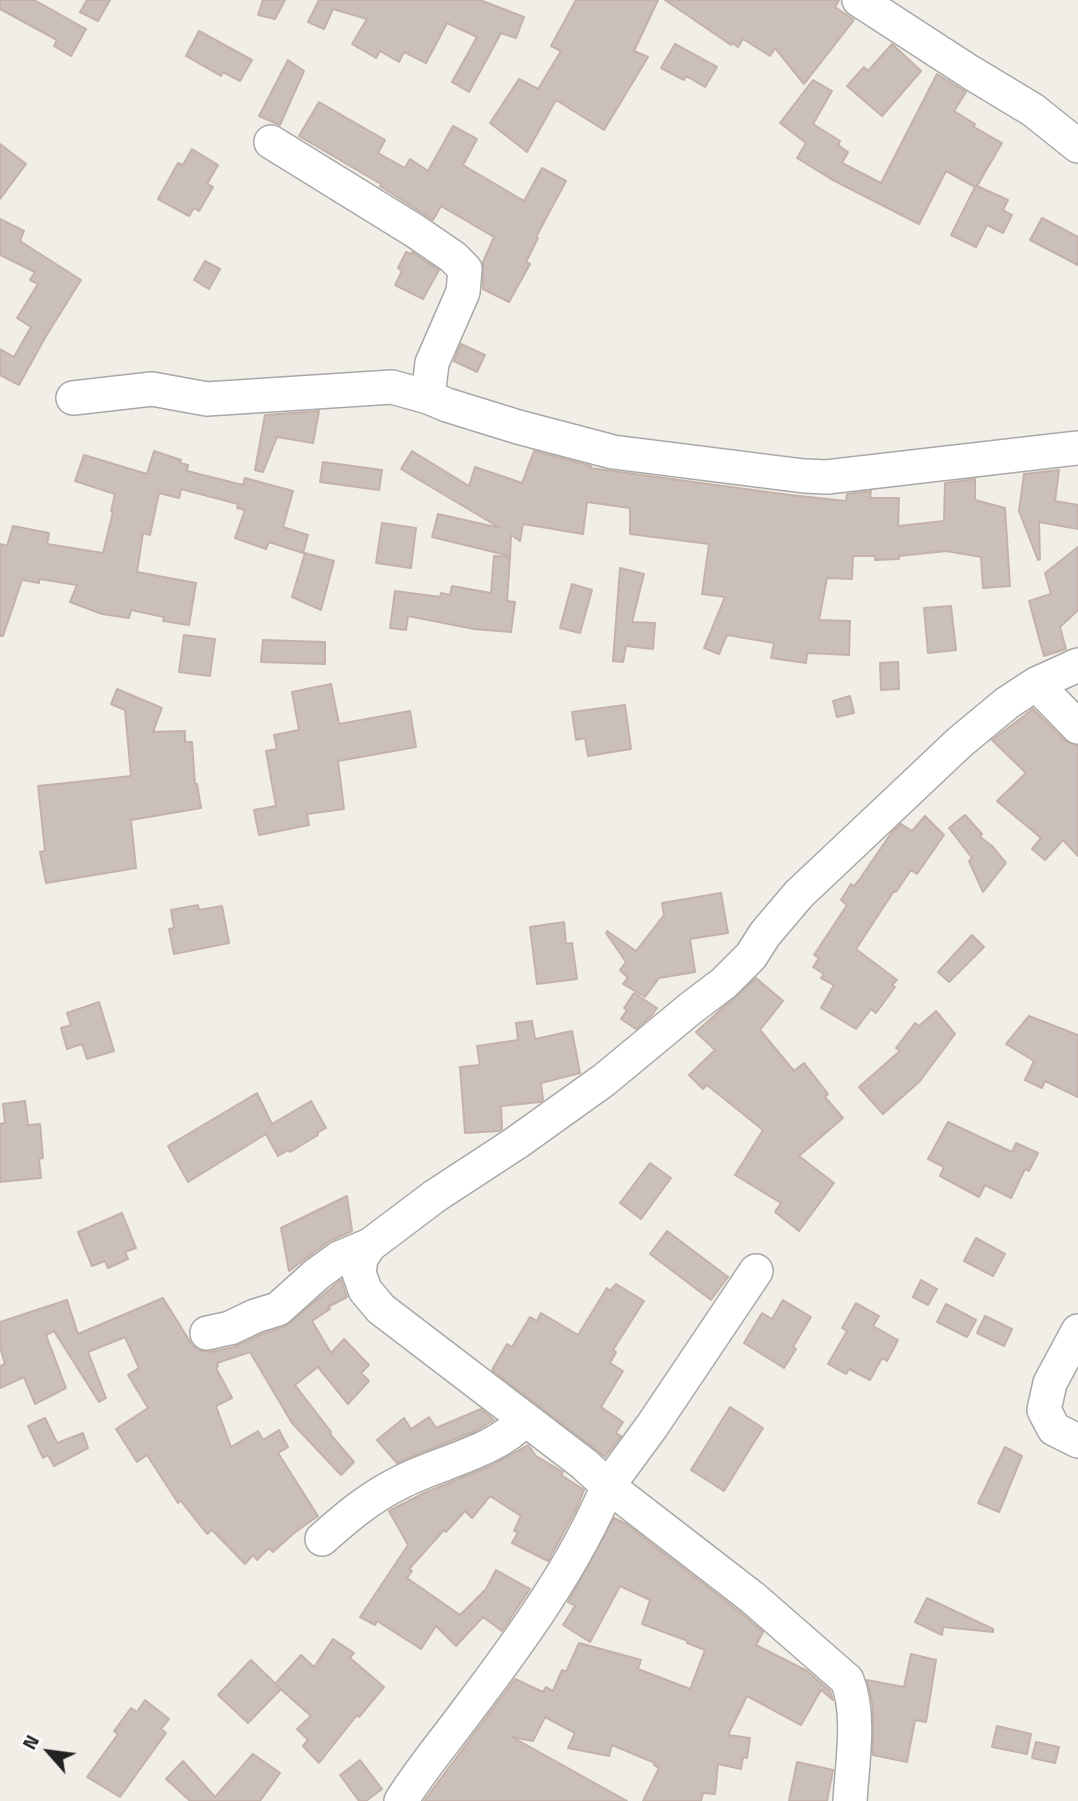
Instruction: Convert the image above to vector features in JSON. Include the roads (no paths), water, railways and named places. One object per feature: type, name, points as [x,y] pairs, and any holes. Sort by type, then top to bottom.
[{"type":"street","points":[[859,0],[1033,110],[1078,146]]},
{"type":"street","points":[[271,142],[415,230],[465,269],[463,292],[432,363],[428,397]]},
{"type":"street","points":[[73,398],[152,389],[207,399],[392,387],[588,447],[804,476],[827,477],[1078,447]]},
{"type":"street","points":[[207,1333],[230,1328],[278,1309],[339,1258],[370,1245],[435,1196],[516,1143],[604,1080],[724,983],[751,956],[765,934],[808,885],[960,741],[1007,703],[1036,684],[1078,665]]},
{"type":"street","points":[[1036,684],[1078,727]]},
{"type":"street","points":[[370,1245],[361,1258],[359,1273],[365,1290],[381,1309],[584,1464],[608,1486],[753,1598],[847,1680],[854,1712],[850,1801]]},
{"type":"street","points":[[401,1801],[424,1765],[496,1672],[552,1589],[593,1522],[608,1486],[652,1426],[756,1271]]},
{"type":"street","points":[[1078,1331],[1050,1383],[1044,1410],[1054,1429],[1078,1441]]},
{"type":"street","points":[[322,1539],[358,1507],[401,1482],[513,1433],[525,1419]]}]
